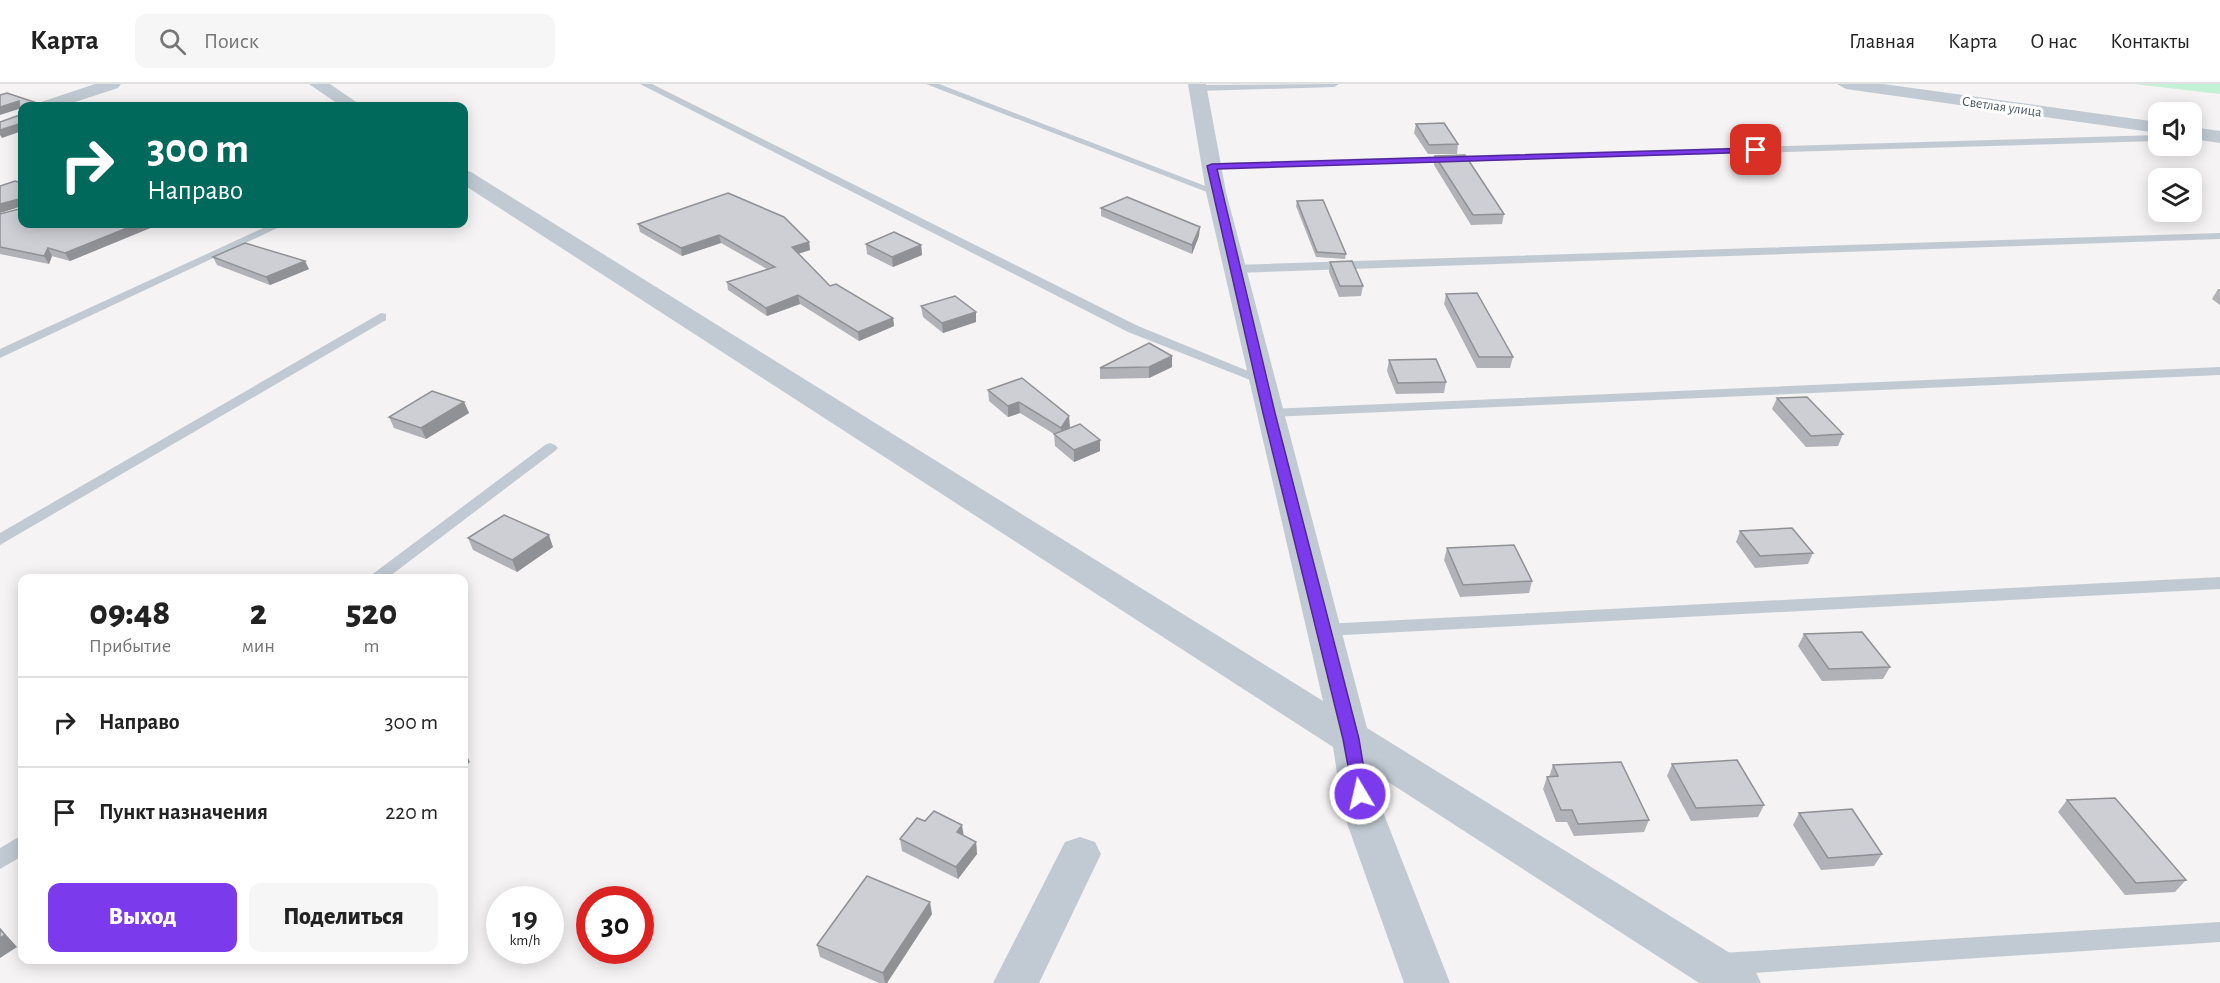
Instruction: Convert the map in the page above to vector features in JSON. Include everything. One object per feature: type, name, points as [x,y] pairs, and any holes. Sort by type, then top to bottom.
[{"type":"street","points":[[59,102],[112,84]]},
{"type":"street","points":[[318,84],[347,102]]},
{"type":"street","name":"Светлая улица","points":[[1846,84],[2148,127]]},
{"type":"street","points":[[1198,86],[1214,179],[1269,413],[1351,739],[1363,812],[1426,983]]},
{"type":"street","points":[[2202,134],[2220,136]]},
{"type":"street","points":[[468,179],[1724,974]]},
{"type":"street","points":[[1016,983],[1080,854]]},
{"type":"lane","points":[[645,84],[1133,329],[1263,380]]},
{"type":"lane","points":[[931,84],[1214,179],[2148,138]]},
{"type":"lane","points":[[1198,86],[1334,84]]},
{"type":"lane","points":[[2202,137],[2220,136]]},
{"type":"lane","points":[[0,354],[271,228]]},
{"type":"lane","points":[[1235,269],[2220,236]]},
{"type":"lane","points":[[0,540],[381,317]]},
{"type":"lane","points":[[1269,413],[2220,371]]},
{"type":"lane","points":[[382,574],[550,448]]},
{"type":"lane","points":[[1324,630],[2220,583]]},
{"type":"lane","points":[[0,860],[18,847]]},
{"type":"lane","points":[[1724,974],[2220,932]]},
{"type":"green space","points":[[2134,84],[2220,84],[2220,94]]},
{"type":"building","points":[[7,93],[34,102],[19,101],[0,107],[0,95]]},
{"type":"building","points":[[18,116],[18,124],[0,130],[0,122]]},
{"type":"building","points":[[1444,123],[1458,144],[1429,145],[1416,124]]},
{"type":"building","points":[[1465,155],[1504,214],[1473,215],[1435,156]]},
{"type":"building","points":[[18,182],[18,199],[0,204],[0,186]]},
{"type":"building","points":[[728,193],[784,217],[809,242],[792,247],[830,286],[836,284],[893,318],[858,332],[798,295],[766,308],[727,282],[775,267],[719,235],[681,248],[638,224]]},
{"type":"building","points":[[1127,197],[1200,227],[1192,245],[1101,208]]},
{"type":"building","points":[[1323,200],[1346,254],[1317,252],[1297,201]]},
{"type":"building","points":[[18,209],[18,228],[127,228],[65,253],[48,248],[44,256],[0,247],[0,214]]},
{"type":"building","points":[[894,232],[921,245],[892,257],[866,244]]},
{"type":"building","points":[[245,243],[305,261],[266,277],[213,257]]},
{"type":"building","points":[[1352,261],[1363,286],[1340,286],[1330,262]]},
{"type":"building","points":[[1477,293],[1513,357],[1479,357],[1446,294]]},
{"type":"building","points":[[955,296],[976,312],[942,323],[921,306]]},
{"type":"building","points":[[1149,343],[1172,356],[1149,367],[1100,368]]},
{"type":"building","points":[[1436,359],[1446,382],[1398,383],[1389,360]]},
{"type":"building","points":[[1022,378],[1069,416],[1061,428],[1019,402],[1008,406],[988,390]]},
{"type":"building","points":[[432,391],[464,402],[421,428],[389,417]]},
{"type":"building","points":[[1807,397],[1843,434],[1811,436],[1777,398]]},
{"type":"building","points":[[1080,424],[1100,440],[1074,450],[1054,434]]},
{"type":"building","points":[[504,515],[549,535],[512,560],[468,538]]},
{"type":"building","points":[[1792,528],[1813,553],[1760,556],[1740,531]]},
{"type":"building","points":[[1514,545],[1532,581],[1463,585],[1447,548]]},
{"type":"building","points":[[1862,632],[1890,667],[1829,669],[1804,634]]},
{"type":"building","points":[[1737,760],[1764,805],[1696,808],[1672,764]]},
{"type":"building","points":[[1621,762],[1649,820],[1578,824],[1572,810],[1561,810],[1547,777],[1558,776],[1553,765]]},
{"type":"building","points":[[2115,798],[2186,880],[2136,883],[2067,800]]},
{"type":"building","points":[[1852,809],[1882,854],[1828,858],[1799,813]]},
{"type":"building","points":[[934,811],[962,825],[957,832],[976,842],[956,867],[900,839],[917,818],[925,821]]},
{"type":"building","points":[[867,876],[930,902],[883,973],[817,945]]},
{"type":"route","points":[[1360,794],[1351,739],[1269,413],[1263,380],[1216,192],[1212,166],[1756,150]]}]
